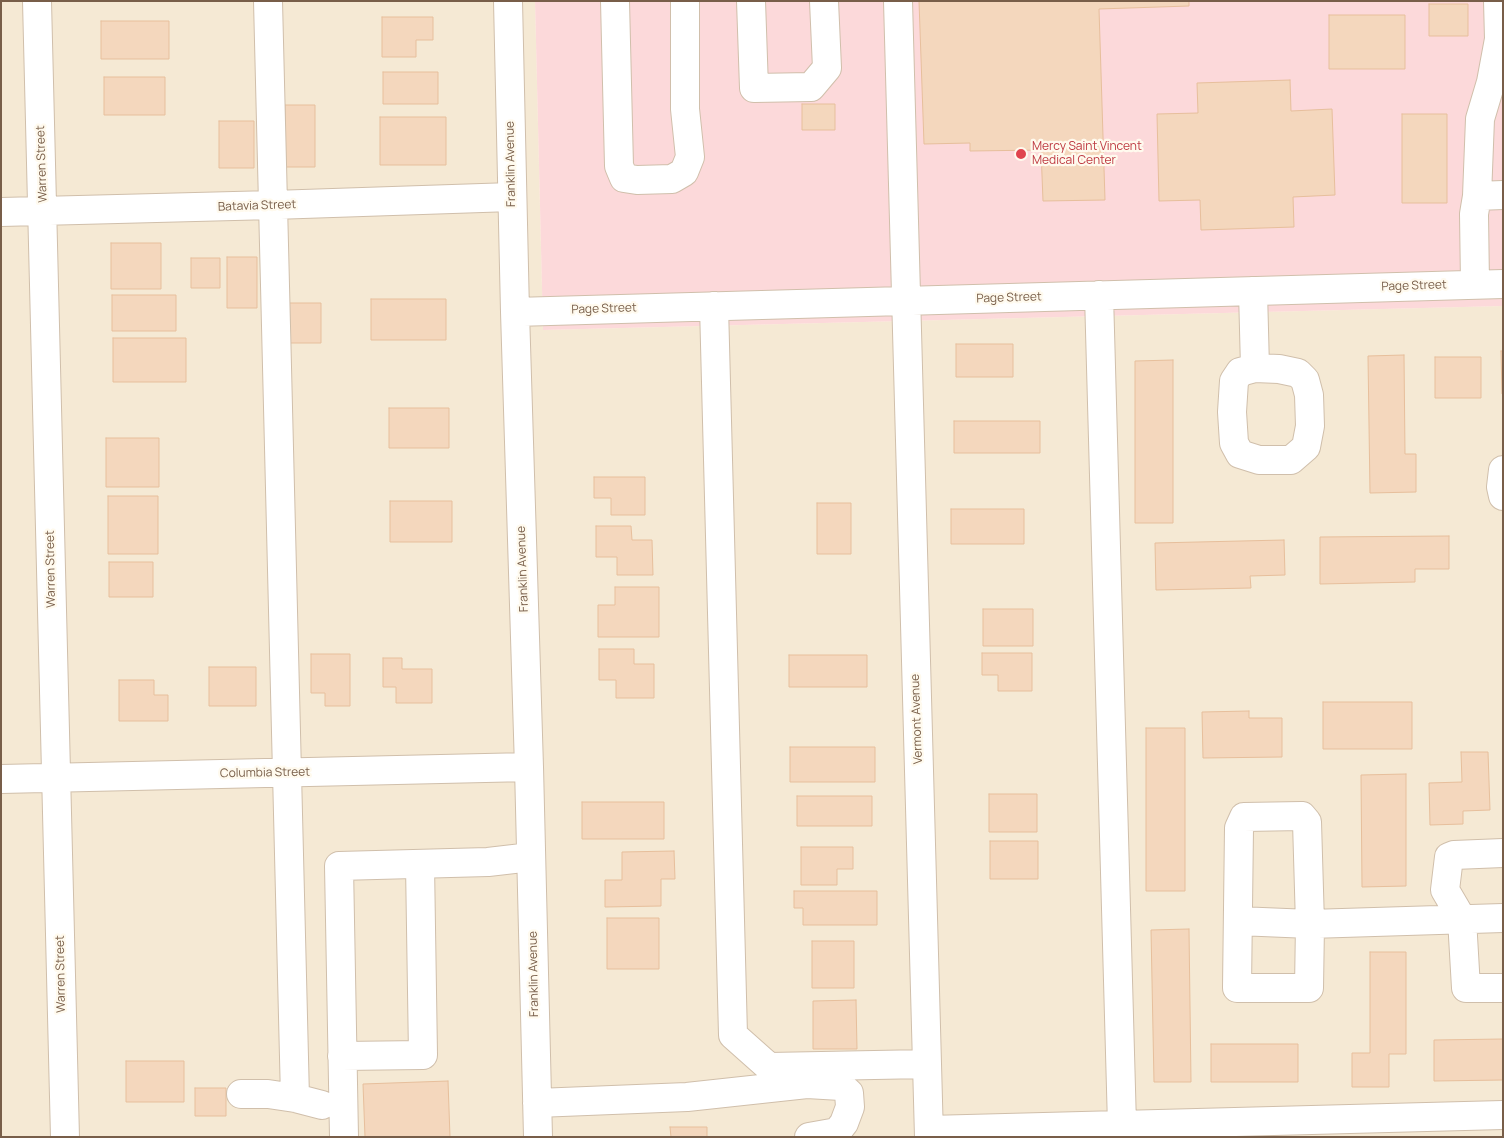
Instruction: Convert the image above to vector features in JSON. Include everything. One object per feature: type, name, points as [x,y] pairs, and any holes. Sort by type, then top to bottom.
[{"type":"street","name":"Warren Street","points":[[37,1],[65,1137]]},
{"type":"street","points":[[268,1],[296,1098]]},
{"type":"street","name":"Franklin Avenue","points":[[508,1],[538,1137]]},
{"type":"street","points":[[615,1],[619,166],[624,178],[638,180],[672,179],[684,172],[690,157],[685,109],[685,1]]},
{"type":"street","points":[[751,1],[754,88],[811,87],[827,68],[824,1]]},
{"type":"street","name":"Vermont Avenue","points":[[898,1],[929,1133]]},
{"type":"street","points":[[1475,284],[1474,214],[1490,195],[1491,82],[1499,39],[1498,1]]},
{"type":"street","name":"Batavia Street","points":[[1,212],[512,197]]},
{"type":"street","name":"Page Street","points":[[515,312],[1503,284]]},
{"type":"street","points":[[1253,291],[1255,368]]},
{"type":"street","points":[[1099,295],[1122,1125]]},
{"type":"street","points":[[714,306],[733,1035],[769,1068],[927,1064]]},
{"type":"street","points":[[1503,470],[1501,487],[1503,496]]},
{"type":"street","name":"Columbia Street","points":[[1,779],[529,767]]},
{"type":"street","points":[[1244,816],[1302,816],[1307,822],[1310,924],[1309,988],[1237,988],[1239,828],[1244,816]]},
{"type":"street","points":[[1503,854],[1454,855],[1450,857],[1445,890],[1462,919],[1466,988],[1503,988]]},
{"type":"street","points":[[344,1137],[339,866],[488,862],[531,857]]},
{"type":"street","points":[[342,1056],[423,1055],[420,864]]},
{"type":"street","points":[[1238,921],[1310,924],[1503,918]]},
{"type":"street","points":[[538,1103],[688,1097],[807,1084],[841,1086],[849,1093],[850,1107],[844,1123],[837,1132],[809,1137]]},
{"type":"street","points":[[241,1094],[268,1094],[296,1098],[322,1105]]},
{"type":"street","points":[[929,1133],[1122,1125],[1503,1115]]},
{"type":"shaded area","points":[[1,1],[535,1],[543,330],[1503,306],[1503,1137],[1,1137]]},
{"type":"shaded area","name":"Mercy Saint Vincent Medical Center","points":[[535,1],[1503,1],[1503,306],[543,330]]},
{"type":"building","points":[[919,1],[1189,1],[1189,6],[1099,9],[1105,200],[1043,201],[1041,150],[970,151],[970,143],[924,144]]},
{"type":"building","points":[[1429,4],[1468,4],[1468,36],[1429,36]]},
{"type":"building","points":[[1329,15],[1405,15],[1405,69],[1329,69]]},
{"type":"building","points":[[382,17],[433,17],[433,40],[416,40],[416,57],[382,57]]},
{"type":"building","points":[[101,21],[169,21],[169,59],[101,59]]},
{"type":"building","points":[[383,72],[438,72],[438,104],[383,104]]},
{"type":"building","points":[[104,77],[165,77],[165,115],[104,115]]},
{"type":"building","points":[[1290,80],[1291,111],[1332,109],[1335,195],[1293,197],[1294,227],[1201,230],[1200,200],[1159,201],[1157,114],[1198,113],[1197,83]]},
{"type":"building","points":[[802,104],[835,104],[835,130],[802,130]]},
{"type":"building","points":[[285,105],[315,105],[315,167],[285,167]]},
{"type":"building","points":[[1402,114],[1447,114],[1447,203],[1402,203]]},
{"type":"building","points":[[380,117],[446,117],[446,165],[380,165]]},
{"type":"building","points":[[219,121],[254,121],[254,168],[219,168]]},
{"type":"building","points":[[111,243],[161,243],[161,289],[111,289]]},
{"type":"building","points":[[227,257],[257,257],[257,308],[227,308]]},
{"type":"building","points":[[191,258],[220,258],[220,288],[191,288]]},
{"type":"building","points":[[112,295],[176,295],[176,331],[112,331]]},
{"type":"building","points":[[371,299],[446,299],[446,340],[371,340]]},
{"type":"building","points":[[286,303],[321,303],[321,343],[286,343]]},
{"type":"building","points":[[113,338],[186,338],[186,382],[113,382]]},
{"type":"building","points":[[956,344],[1013,344],[1013,377],[956,377]]},
{"type":"building","points":[[1501,351],[1503,351],[1503,394],[1502,394]]},
{"type":"building","points":[[1404,355],[1405,454],[1416,454],[1416,492],[1370,493],[1368,356]]},
{"type":"building","points":[[1435,357],[1481,357],[1481,398],[1435,398]]},
{"type":"building","points":[[1173,360],[1173,523],[1135,523],[1135,361]]},
{"type":"building","points":[[389,408],[449,408],[449,448],[389,448]]},
{"type":"building","points":[[954,421],[1040,421],[1040,453],[954,453]]},
{"type":"building","points":[[106,438],[159,438],[159,487],[106,487]]},
{"type":"building","points":[[594,477],[645,477],[645,515],[611,515],[611,498],[594,498]]},
{"type":"building","points":[[108,496],[158,496],[158,554],[108,554]]},
{"type":"building","points":[[390,501],[452,501],[452,542],[390,542]]},
{"type":"building","points":[[817,503],[851,503],[851,554],[817,554]]},
{"type":"building","points":[[951,509],[1024,509],[1024,544],[951,544]]},
{"type":"building","points":[[596,526],[631,526],[632,540],[652,540],[653,575],[617,575],[617,557],[596,557]]},
{"type":"building","points":[[1449,536],[1449,569],[1415,569],[1415,582],[1320,584],[1320,537]]},
{"type":"building","points":[[1284,540],[1285,575],[1250,576],[1251,588],[1156,590],[1155,543]]},
{"type":"building","points":[[109,562],[153,562],[153,597],[109,597]]},
{"type":"building","points":[[615,587],[659,587],[659,637],[598,637],[598,605],[615,605]]},
{"type":"building","points":[[983,609],[1033,609],[1033,646],[983,646]]},
{"type":"building","points":[[599,649],[634,649],[634,664],[654,664],[654,698],[616,698],[616,680],[599,680]]},
{"type":"building","points":[[982,653],[1032,653],[1032,691],[998,691],[998,675],[982,675]]},
{"type":"building","points":[[311,654],[350,654],[350,706],[325,706],[325,693],[311,693]]},
{"type":"building","points":[[789,655],[867,655],[867,687],[789,687]]},
{"type":"building","points":[[383,658],[402,658],[402,669],[432,669],[432,703],[396,703],[396,687],[383,687]]},
{"type":"building","points":[[209,667],[256,667],[256,706],[209,706]]},
{"type":"building","points":[[119,680],[154,680],[154,695],[168,695],[168,721],[119,721]]},
{"type":"building","points":[[1323,702],[1412,702],[1412,749],[1323,749]]},
{"type":"building","points":[[1249,711],[1249,718],[1282,718],[1282,757],[1203,758],[1202,712]]},
{"type":"building","points":[[1146,728],[1185,728],[1185,891],[1146,891]]},
{"type":"building","points":[[790,747],[875,747],[875,782],[790,782]]},
{"type":"building","points":[[1461,752],[1488,752],[1490,810],[1463,811],[1463,824],[1430,825],[1429,783],[1462,782]]},
{"type":"building","points":[[1406,774],[1406,886],[1362,887],[1361,775]]},
{"type":"building","points":[[989,794],[1037,794],[1037,832],[989,832]]},
{"type":"building","points":[[797,796],[872,796],[872,826],[797,826]]},
{"type":"building","points":[[582,802],[664,802],[664,839],[582,839]]},
{"type":"building","points":[[990,841],[1038,841],[1038,879],[990,879]]},
{"type":"building","points":[[801,847],[853,847],[853,869],[837,869],[837,885],[801,885]]},
{"type":"building","points":[[674,851],[675,879],[661,879],[661,906],[605,907],[605,880],[622,880],[622,852]]},
{"type":"building","points":[[794,891],[877,891],[877,925],[803,925],[803,908],[794,908]]},
{"type":"building","points":[[607,918],[659,918],[659,969],[607,969]]},
{"type":"building","points":[[1189,929],[1191,1082],[1154,1082],[1151,930]]},
{"type":"building","points":[[812,941],[854,941],[854,988],[812,988]]},
{"type":"building","points":[[1370,952],[1406,952],[1406,1054],[1389,1054],[1389,1087],[1352,1087],[1352,1053],[1370,1053]]},
{"type":"building","points":[[856,1000],[857,1049],[813,1049],[813,1001]]},
{"type":"building","points":[[1503,1039],[1503,1080],[1434,1081],[1434,1040]]},
{"type":"building","points":[[1211,1044],[1298,1044],[1298,1082],[1211,1082]]},
{"type":"building","points":[[126,1061],[184,1061],[184,1102],[126,1102]]},
{"type":"building","points":[[448,1081],[450,1137],[365,1137],[363,1084]]},
{"type":"building","points":[[195,1088],[226,1088],[226,1116],[195,1116]]},
{"type":"building","points":[[670,1127],[707,1127],[707,1137],[671,1137]]},
{"type":"place","name":"Mercy Saint Vincent Medical Center","points":[[1021,154]]}]
